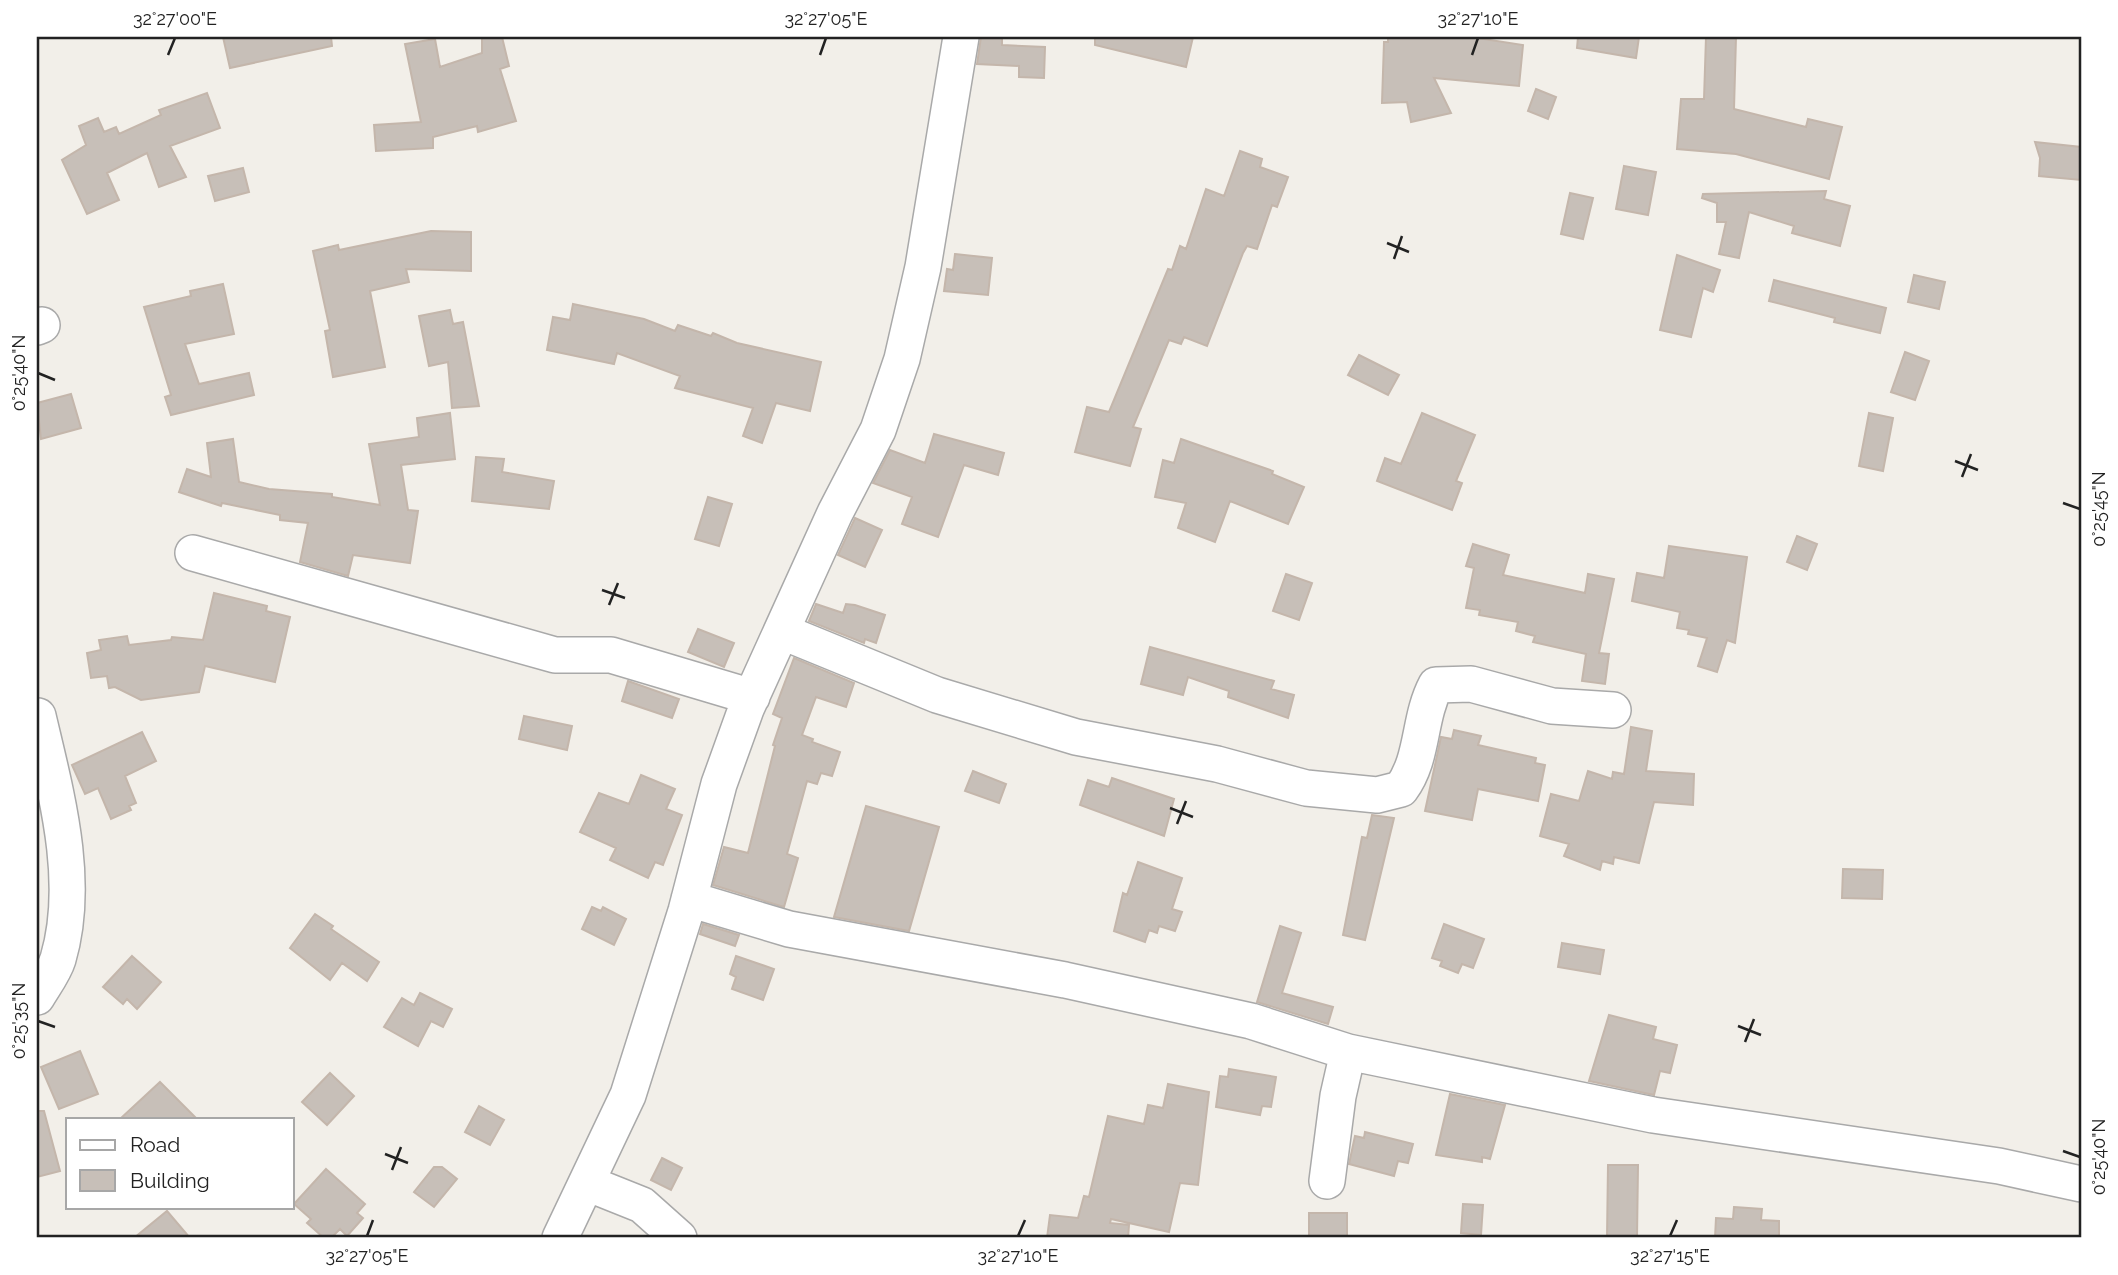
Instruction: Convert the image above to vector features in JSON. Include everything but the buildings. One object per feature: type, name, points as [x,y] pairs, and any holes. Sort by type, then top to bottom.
[{"type":"street","points":[[560,1238],[628,1095],[689,899],[719,784],[752,697],[835,513],[878,430],[901,359],[923,267],[961,37]]},
{"type":"street","points":[[193,553],[543,652],[555,655],[611,654],[752,697]]},
{"type":"street","points":[[783,632],[937,695],[1076,737],[1217,764],[1306,788],[1344,793],[1377,794],[1401,789],[1418,760],[1420,726],[1436,685],[1471,684],[1552,706],[1613,710]]},
{"type":"street","points":[[37,997],[58,961],[68,896],[57,798],[38,716]]},
{"type":"street","points":[[689,899],[789,929],[1065,979],[1251,1021],[1348,1052],[1653,1115],[1999,1166],[2081,1184]]},
{"type":"street","points":[[1327,1181],[1348,1052]]},
{"type":"street","points":[[587,1184],[642,1205],[679,1238]]}]
